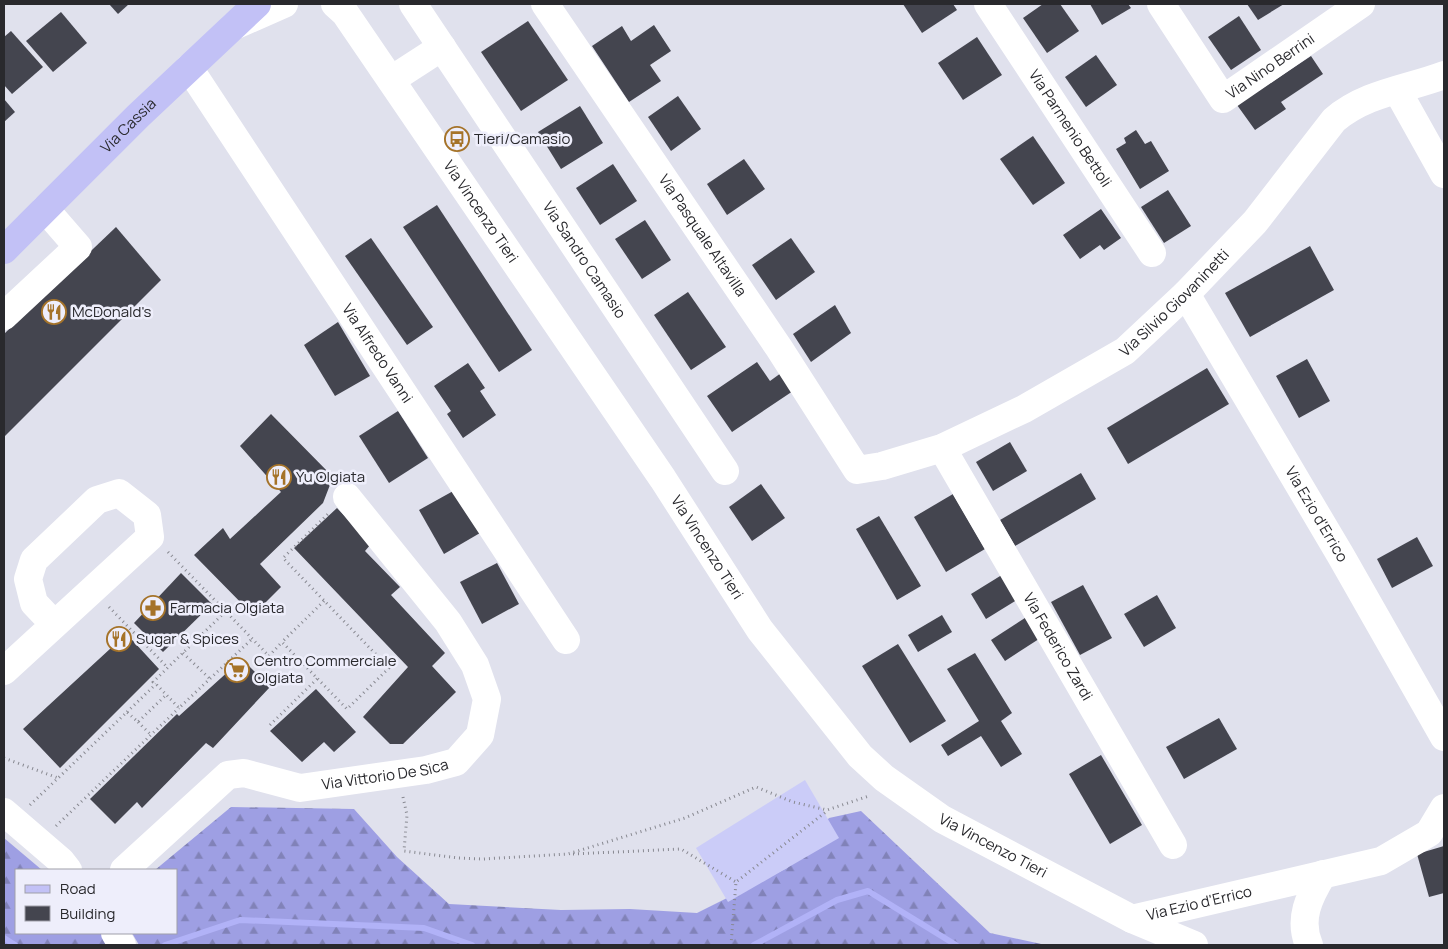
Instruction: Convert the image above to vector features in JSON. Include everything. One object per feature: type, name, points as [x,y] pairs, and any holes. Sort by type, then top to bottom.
[{"type":"main road","name":"Via Cassia","points":[[4,250],[189,68],[257,4]]},
{"type":"street","points":[[233,26],[284,4]]},
{"type":"street","name":"Via Sandro Camasio","points":[[413,4],[726,471]]},
{"type":"street","name":"Via Pasquale Altavilla","points":[[545,4],[779,348],[857,470]]},
{"type":"street","name":"Via Parmenio Bettoli","points":[[988,4],[1152,254]]},
{"type":"street","name":"Via Nino Berrini","points":[[1161,4],[1223,99],[1361,4]]},
{"type":"street","name":"Via Vincenzo Tieri","points":[[337,6],[391,80],[662,479],[760,630],[860,756],[884,778],[942,819],[1132,919],[1194,945]]},
{"type":"street","points":[[391,80],[442,47]]},
{"type":"street","name":"Via Alfredo Vanni","points":[[189,68],[566,640]]},
{"type":"street","name":"Via Silvio Giovaninetti","points":[[857,470],[882,466],[942,448],[1024,410],[1125,351],[1186,294],[1255,222],[1334,120],[1347,109],[1362,101],[1444,75]]},
{"type":"street","points":[[1397,90],[1444,174]]},
{"type":"street","points":[[4,316],[78,247],[45,209]]},
{"type":"street","name":"Via Ezio d'Errico","points":[[1186,294],[1341,556],[1444,738]]},
{"type":"street","name":"Via Federico Zardi","points":[[942,448],[1174,845]]},
{"type":"street","points":[[4,671],[150,537],[147,515],[119,492],[98,500],[34,560],[28,579],[34,603],[54,624]]},
{"type":"street","name":"Via Vittorio De Sica","points":[[125,869],[228,775],[244,774],[300,788],[398,774],[456,762],[480,735],[487,699],[475,665],[448,622],[347,497]]},
{"type":"street","name":"Via Ezio d'Errico","points":[[1132,919],[1381,861],[1429,833],[1444,808]]},
{"type":"street","points":[[9,816],[67,869]]},
{"type":"street","points":[[1309,945],[1304,923],[1305,910],[1323,874]]},
{"type":"street","points":[[115,934],[122,945]]},
{"type":"path","points":[[282,642],[347,709],[389,668],[283,558],[347,497]]},
{"type":"path","points":[[150,537],[169,553],[269,656],[324,601]]},
{"type":"path","points":[[92,589],[168,668]]},
{"type":"path","points":[[9,816],[58,778],[156,684],[154,682],[225,612]]},
{"type":"path","points":[[39,842],[252,639]]},
{"type":"path","points":[[183,653],[210,679]]},
{"type":"path","points":[[270,725],[318,678]]},
{"type":"path","points":[[156,684],[179,708]]},
{"type":"path","points":[[138,722],[166,694]]},
{"type":"path","points":[[127,712],[151,735]]},
{"type":"path","points":[[4,758],[58,778]]},
{"type":"path","points":[[398,774],[407,815],[404,851],[458,858],[483,859],[681,849],[736,882]]},
{"type":"path","points":[[731,945],[736,882],[827,810],[866,798],[884,778]]},
{"type":"path","points":[[568,854],[685,818],[756,788],[793,802],[827,810]]},
{"type":"green space","points":[[231,807],[354,809],[397,857],[449,904],[561,910],[630,909],[697,913],[787,868],[829,818],[861,811],[990,933],[1046,945],[139,945],[133,934],[178,934],[178,869],[156,869]]},
{"type":"green space","points":[[4,838],[41,869],[15,869],[15,934],[106,934],[112,945],[4,945]]},
{"type":"shaded area","points":[[805,780],[839,838],[728,902],[696,848]]},
{"type":"building","points":[[109,4],[129,4],[118,14]]},
{"type":"building","points":[[903,4],[953,4],[957,10],[922,33]]},
{"type":"building","points":[[1043,4],[1060,4],[1079,31],[1047,53],[1023,18]]},
{"type":"building","points":[[1090,4],[1128,4],[1131,8],[1102,25]]},
{"type":"building","points":[[1247,4],[1284,4],[1258,20]]},
{"type":"building","points":[[61,12],[87,43],[53,72],[26,41]]},
{"type":"building","points":[[1239,16],[1261,50],[1231,70],[1208,37]]},
{"type":"building","points":[[528,21],[568,80],[521,111],[481,52]]},
{"type":"building","points":[[654,25],[671,51],[650,65],[661,81],[629,102],[592,46],[622,26],[631,41]]},
{"type":"building","points":[[11,31],[43,67],[12,94],[4,85],[4,37]]},
{"type":"building","points":[[977,37],[1002,75],[963,100],[938,63]]},
{"type":"building","points":[[1096,55],[1117,85],[1086,107],[1065,77]]},
{"type":"building","points":[[1311,56],[1323,74],[1281,102],[1286,109],[1255,130],[1237,105]]},
{"type":"building","points":[[678,96],[701,129],[671,151],[648,117]]},
{"type":"building","points":[[4,99],[15,112],[4,122]]},
{"type":"building","points":[[580,106],[603,143],[561,169],[538,132]]},
{"type":"building","points":[[1136,130],[1145,144],[1151,141],[1169,171],[1140,189],[1116,149],[1126,143],[1124,138]]},
{"type":"building","points":[[1033,136],[1065,183],[1033,205],[1000,159]]},
{"type":"building","points":[[744,159],[765,189],[727,215],[707,184]]},
{"type":"building","points":[[613,164],[637,201],[600,225],[576,188]]},
{"type":"building","points":[[1168,190],[1191,226],[1164,243],[1141,207]]},
{"type":"building","points":[[437,205],[532,350],[499,372],[403,227]]},
{"type":"building","points":[[1101,209],[1121,238],[1104,250],[1100,245],[1080,259],[1063,235]]},
{"type":"building","points":[[645,220],[671,260],[642,279],[615,239]]},
{"type":"building","points":[[116,227],[161,280],[4,437],[4,334]]},
{"type":"building","points":[[371,238],[433,327],[407,345],[345,256]]},
{"type":"building","points":[[791,238],[815,272],[776,300],[752,265]]},
{"type":"building","points":[[1310,246],[1334,290],[1250,337],[1225,293]]},
{"type":"building","points":[[688,292],[726,347],[691,370],[654,315]]},
{"type":"building","points":[[835,305],[851,333],[811,362],[793,334]]},
{"type":"building","points":[[338,322],[370,376],[335,396],[304,345]]},
{"type":"building","points":[[1307,359],[1330,401],[1299,418],[1276,376]]},
{"type":"building","points":[[757,362],[770,381],[781,373],[793,391],[732,432],[707,396]]},
{"type":"building","points":[[468,363],[485,388],[480,391],[496,415],[463,438],[447,414],[451,411],[434,386]]},
{"type":"building","points":[[1207,368],[1229,404],[1128,464],[1107,428]]},
{"type":"building","points":[[398,411],[428,458],[389,483],[359,436]]},
{"type":"building","points":[[271,414],[333,477],[323,503],[260,564],[281,587],[253,615],[194,555],[223,528],[230,539],[281,492],[240,446]]},
{"type":"building","points":[[1010,442],[1027,471],[993,491],[976,462]]},
{"type":"building","points":[[1081,473],[1096,499],[1015,546],[1000,520]]},
{"type":"building","points":[[761,484],[785,518],[752,541],[729,507]]},
{"type":"building","points":[[455,490],[480,533],[444,554],[419,510]]},
{"type":"building","points":[[953,494],[985,549],[946,572],[914,517]]},
{"type":"building","points":[[337,508],[371,544],[365,551],[400,587],[391,595],[445,653],[432,666],[456,692],[403,744],[390,744],[363,717],[408,667],[294,548]]},
{"type":"building","points":[[879,516],[921,586],[897,600],[856,529]]},
{"type":"building","points":[[1417,537],[1433,566],[1392,588],[1377,559]]},
{"type":"building","points":[[497,563],[519,604],[482,624],[460,582]]},
{"type":"building","points":[[181,573],[212,604],[163,652],[134,623]]},
{"type":"building","points":[[1005,573],[1020,598],[986,619],[971,594]]},
{"type":"building","points":[[1083,585],[1112,638],[1080,655],[1051,602]]},
{"type":"building","points":[[1157,595],[1176,628],[1144,647],[1124,614]]},
{"type":"building","points":[[942,615],[952,632],[918,652],[908,635]]},
{"type":"building","points":[[1028,616],[1042,637],[1005,661],[991,640]]},
{"type":"building","points":[[122,629],[159,669],[60,768],[23,729],[111,648],[108,642]]},
{"type":"building","points":[[898,644],[946,721],[910,743],[862,666]]},
{"type":"building","points":[[975,653],[1012,713],[1001,721],[1022,754],[1001,767],[981,736],[948,756],[941,745],[979,721],[947,669]]},
{"type":"building","points":[[242,659],[270,687],[213,748],[206,743],[142,808],[137,802],[115,824],[90,799],[177,714],[179,716]]},
{"type":"building","points":[[316,689],[356,732],[334,752],[324,742],[302,762],[270,731]]},
{"type":"building","points":[[1219,718],[1237,749],[1184,779],[1166,747]]},
{"type":"building","points":[[1101,755],[1142,825],[1110,844],[1069,774]]},
{"type":"building","points":[[1444,846],[1444,893],[1429,897],[1417,854]]},
{"type":"waterway","points":[[754,945],[837,900],[868,891],[956,945]]},
{"type":"waterway","points":[[165,945],[240,920],[424,928],[472,945]]},
{"type":"waterway","points":[[4,938],[15,945]]},
{"type":"place","name":"Tieri/Camasio","points":[[457,139]]},
{"type":"place","name":"McDonald's","points":[[54,312]]},
{"type":"place","name":"Yu Olgiata","points":[[279,477]]},
{"type":"place","name":"Farmacia Olgiata","points":[[153,608]]},
{"type":"place","name":"Sugar & Spices","points":[[119,639]]},
{"type":"place","name":"Centro Commerciale Olgiata","points":[[237,670]]}]
